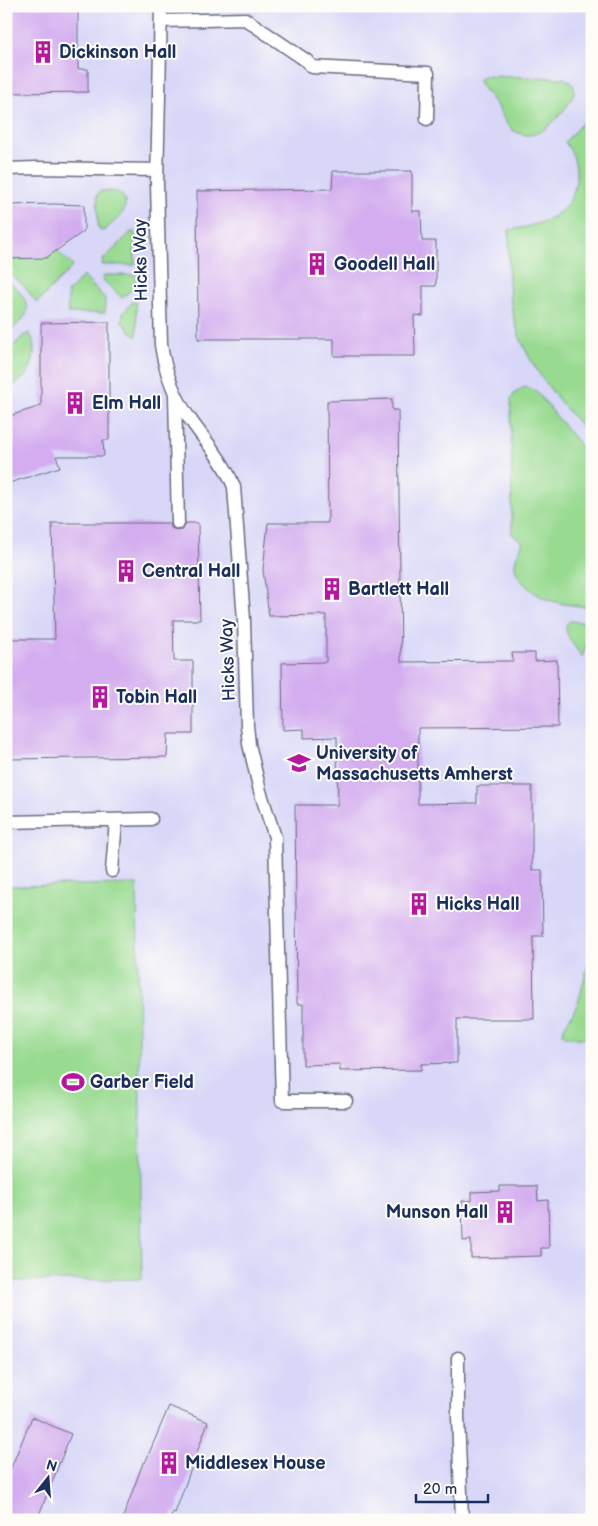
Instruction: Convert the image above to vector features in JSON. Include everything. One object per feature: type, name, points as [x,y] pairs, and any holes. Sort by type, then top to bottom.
[{"type":"lane","name":"Hicks Way","points":[[161,6],[157,170],[161,344],[165,366],[190,420],[230,477],[234,487],[244,620],[247,726],[260,792],[275,837],[282,1101],[346,1101]]},
{"type":"lane","points":[[161,22],[245,19],[308,61],[312,67],[428,73],[428,119]]},
{"type":"lane","points":[[6,169],[157,170]]},
{"type":"lane","points":[[175,390],[178,523]]},
{"type":"lane","points":[[6,822],[151,819]]},
{"type":"lane","points":[[112,871],[116,820]]},
{"type":"lane","points":[[458,1358],[462,1520]]},
{"type":"shaded area","name":"University of Massachusetts Amherst","points":[[6,6],[592,6],[592,1520],[6,1520]]},
{"type":"green space","points":[[483,76],[563,78],[574,85],[575,90],[564,111],[545,129],[533,134],[520,134],[513,130],[504,120],[484,89],[479,79]]},
{"type":"green space","points":[[592,112],[592,439],[534,366],[518,332],[510,293],[509,230],[539,223],[549,219],[565,208],[574,190],[576,171],[573,155],[565,142]]},
{"type":"green space","points":[[100,191],[119,193],[125,202],[125,207],[120,215],[105,230],[101,231],[98,227],[97,195]]},
{"type":"green space","points":[[131,232],[135,234],[135,265],[102,265],[103,260]]},
{"type":"green space","points":[[57,250],[73,266],[37,303],[20,282],[6,273],[6,260],[30,258]]},
{"type":"green space","points":[[105,275],[136,275],[135,287],[122,298],[103,280]]},
{"type":"green space","points":[[83,276],[105,298],[105,313],[68,313],[67,293]]},
{"type":"green space","points":[[6,281],[22,294],[27,309],[22,319],[6,335]]},
{"type":"green space","points":[[134,300],[136,302],[136,337],[122,322],[123,313]]},
{"type":"green space","points":[[29,333],[34,348],[30,368],[23,378],[6,389],[6,353],[23,336]]},
{"type":"green space","points":[[524,387],[536,391],[592,460],[592,607],[563,604],[545,598],[529,588],[520,579],[516,570],[517,555],[523,542],[512,534],[511,399],[514,394]]},
{"type":"green space","points":[[570,621],[592,623],[592,630],[582,657],[572,644],[567,633],[567,624]]},
{"type":"green space","points":[[586,693],[592,697],[592,783],[587,779]]},
{"type":"green space","points":[[588,798],[592,799],[592,880],[590,877]]},
{"type":"green space","name":"Garber Field","points":[[137,884],[142,1279],[6,1281],[6,886]]},
{"type":"green space","points":[[592,957],[592,1039],[568,1037],[562,1034],[562,1032],[579,1000],[586,971]]},
{"type":"building","name":"Dickinson Hall","points":[[6,6],[78,6],[78,69],[88,69],[88,92],[9,93]]},
{"type":"building","name":"Goodell Hall","points":[[333,171],[412,171],[412,211],[421,211],[422,241],[436,241],[436,286],[423,286],[423,316],[414,315],[415,356],[334,356],[334,339],[198,339],[197,191],[332,189]]},
{"type":"building","points":[[6,205],[84,205],[84,231],[46,258],[6,259]]},
{"type":"building","name":"Elm Hall","points":[[109,322],[109,440],[103,440],[104,456],[56,456],[60,467],[6,484],[6,417],[41,406],[41,323]]},
{"type":"building","points":[[392,399],[392,410],[398,410],[401,662],[513,661],[512,653],[535,653],[535,661],[557,660],[558,727],[418,728],[418,804],[477,803],[477,786],[532,786],[532,870],[542,870],[543,936],[533,936],[534,1019],[457,1019],[457,1063],[421,1064],[421,1070],[340,1071],[340,1064],[303,1065],[303,1004],[297,1004],[295,805],[338,805],[337,737],[304,738],[304,729],[283,730],[282,663],[326,662],[326,615],[269,616],[263,570],[268,523],[328,523],[327,401]]},
{"type":"building","points":[[52,523],[170,523],[171,528],[178,531],[183,530],[186,523],[198,523],[200,620],[173,620],[174,661],[193,661],[193,734],[168,734],[167,757],[6,759],[6,639],[55,639]]},
{"type":"building","name":"Munson Hall","points":[[500,1186],[537,1186],[538,1201],[548,1200],[549,1248],[541,1248],[541,1256],[471,1258],[471,1240],[463,1241],[462,1201],[472,1201],[472,1192],[500,1191]]},
{"type":"building","name":"Middlesex House","points":[[169,1406],[208,1422],[175,1513],[173,1512],[170,1520],[122,1520],[143,1463],[145,1463]]},
{"type":"building","points":[[32,1417],[71,1434],[37,1520],[6,1520],[6,1480]]},
{"type":"place","name":"Dickinson Hall","points":[[43,52]]},
{"type":"place","name":"Goodell Hall","points":[[317,264]]},
{"type":"place","name":"Elm Hall","points":[[75,403]]},
{"type":"place","name":"Central Hall","points":[[126,571]]},
{"type":"place","name":"Bartlett Hall","points":[[332,589]]},
{"type":"place","name":"Tobin Hall","points":[[100,697]]},
{"type":"place","name":"University of Massachusetts Amherst","points":[[299,763]]},
{"type":"place","name":"Hicks Hall","points":[[419,904]]},
{"type":"place","name":"Garber Field","points":[[73,1082]]},
{"type":"place","name":"Munson Hall","points":[[505,1212]]},
{"type":"place","name":"Middlesex House","points":[[169,1463]]}]
